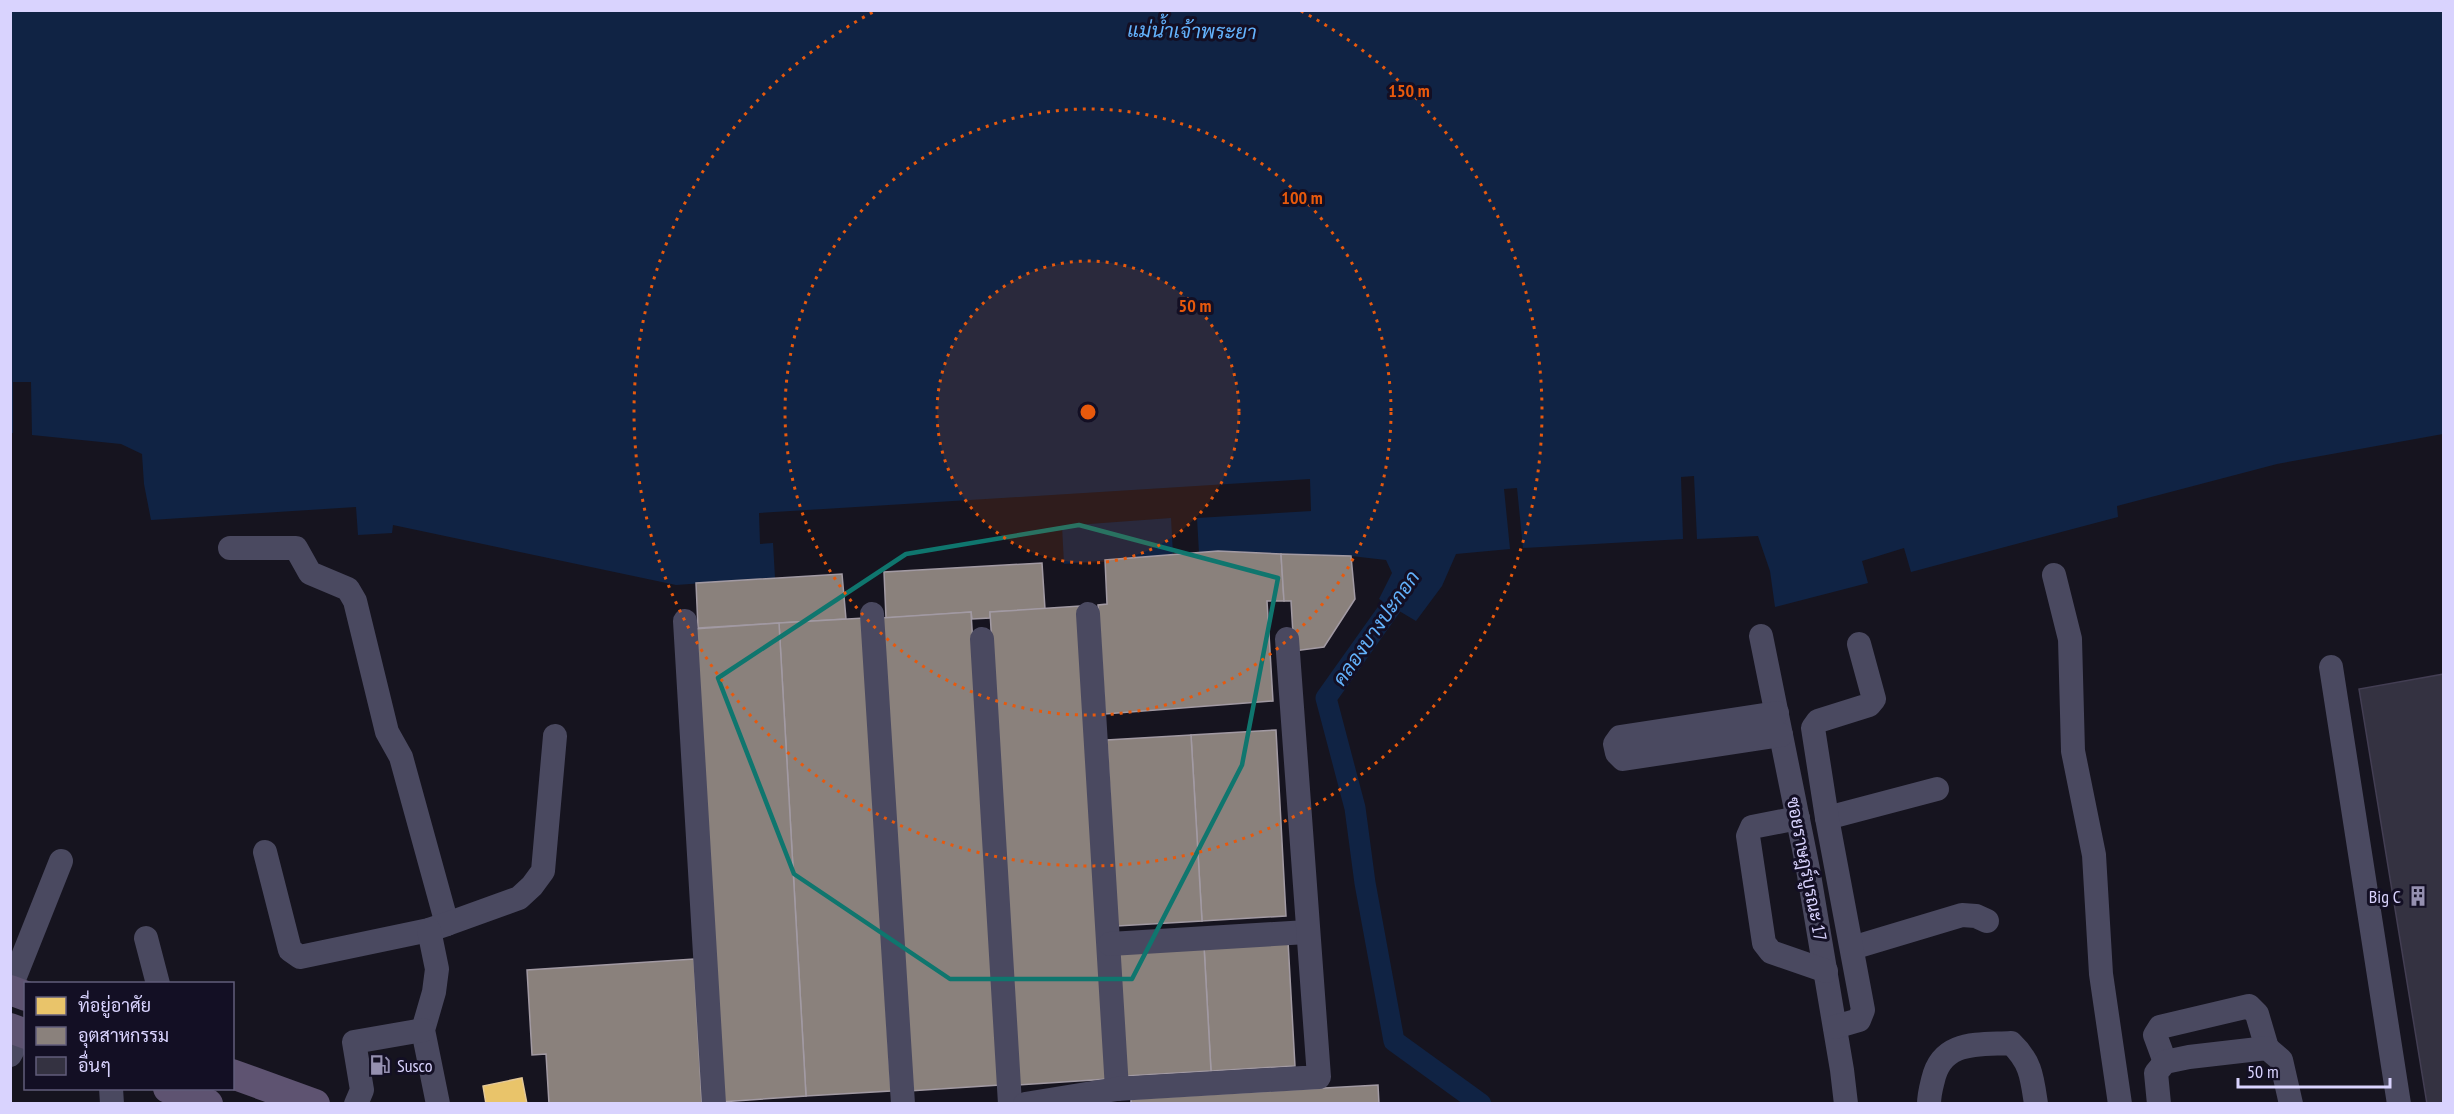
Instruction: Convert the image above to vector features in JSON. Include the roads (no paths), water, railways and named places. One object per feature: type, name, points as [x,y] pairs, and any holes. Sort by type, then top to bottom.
[{"type":"main road","points":[[10,989],[24,995]]},
{"type":"main road","points":[[234,1075],[315,1104]]},
{"type":"main road","points":[[171,1090],[208,1104]]},
{"type":"street","points":[[230,548],[296,548],[310,573],[348,589],[355,601],[387,732],[401,757],[438,927],[434,992],[423,1030],[438,1104]]},
{"type":"street","points":[[2054,575],[2070,639],[2073,751],[2094,855],[2101,974],[2120,1104]]},
{"type":"street","points":[[872,614],[903,1104]]},
{"type":"street","points":[[1089,614],[1117,1089]]},
{"type":"street","points":[[685,621],[714,1104]]},
{"type":"street","name":"ซอยราษฎร์บูรณะ 17","points":[[1761,636],[1826,971],[1846,1104]]},
{"type":"street","points":[[982,639],[1010,1104]]},
{"type":"street","points":[[1025,1104],[1117,1089],[1319,1077],[1287,639]]},
{"type":"street","points":[[1835,1027],[1859,1020],[1863,1010],[1827,818],[1813,728],[1818,721],[1869,705],[1874,699],[1859,644]]},
{"type":"street","points":[[2331,667],[2399,1104]]},
{"type":"street","points":[[1779,724],[1623,759],[1617,753],[1615,744],[1620,737],[1779,724]]},
{"type":"street","points":[[265,852],[290,950],[300,957],[438,927],[519,898],[543,872],[555,736]]},
{"type":"street","points":[[1827,818],[1937,789]]},
{"type":"street","points":[[1798,818],[1752,827],[1748,836],[1764,943],[1771,952],[1826,971]]},
{"type":"street","points":[[10,989],[61,861]]},
{"type":"street","points":[[1852,948],[1962,915],[1976,916],[1987,921]]},
{"type":"street","points":[[1110,944],[1307,932]]},
{"type":"street","points":[[146,938],[157,982]]},
{"type":"street","points":[[2165,1062],[2155,1035],[2160,1027],[2249,1006],[2257,1014],[2267,1048],[2281,1060],[2291,1104]]},
{"type":"street","points":[[356,1104],[362,1090],[354,1042],[423,1030]]},
{"type":"street","points":[[1929,1104],[1936,1066],[1944,1055],[1966,1046],[2011,1043],[2024,1055],[2030,1068],[2036,1104]]},
{"type":"street","points":[[2159,1104],[2156,1073],[2165,1062],[2267,1048]]},
{"type":"water","name":"แม่น้ำเจ้าพระยา","points":[[10,11],[2443,11],[2443,434],[2277,464],[2117,506],[2118,517],[1911,572],[1904,548],[1862,561],[1868,583],[1775,607],[1770,571],[1758,536],[1697,539],[1694,476],[1681,477],[1683,539],[1523,548],[1517,488],[1504,489],[1510,549],[1456,554],[1442,586],[1416,621],[1379,599],[1392,573],[1386,560],[1351,556],[1218,551],[1199,553],[1197,518],[1311,511],[1310,479],[759,513],[760,544],[773,543],[775,578],[676,585],[393,525],[392,533],[358,535],[356,507],[151,520],[144,484],[142,454],[121,444],[32,435],[31,382],[13,382],[13,433],[11,433]]},
{"type":"water","points":[[1171,518],[1173,554],[1064,564],[1062,526]]},
{"type":"waterway","name":"คลองบางปะกอก","points":[[1407,584],[1326,698],[1355,808],[1365,883],[1394,1041],[1481,1104]]},
{"type":"place","name":"Big C","points":[[2418,896]]},
{"type":"place","name":"Susco","points":[[380,1065]]}]
